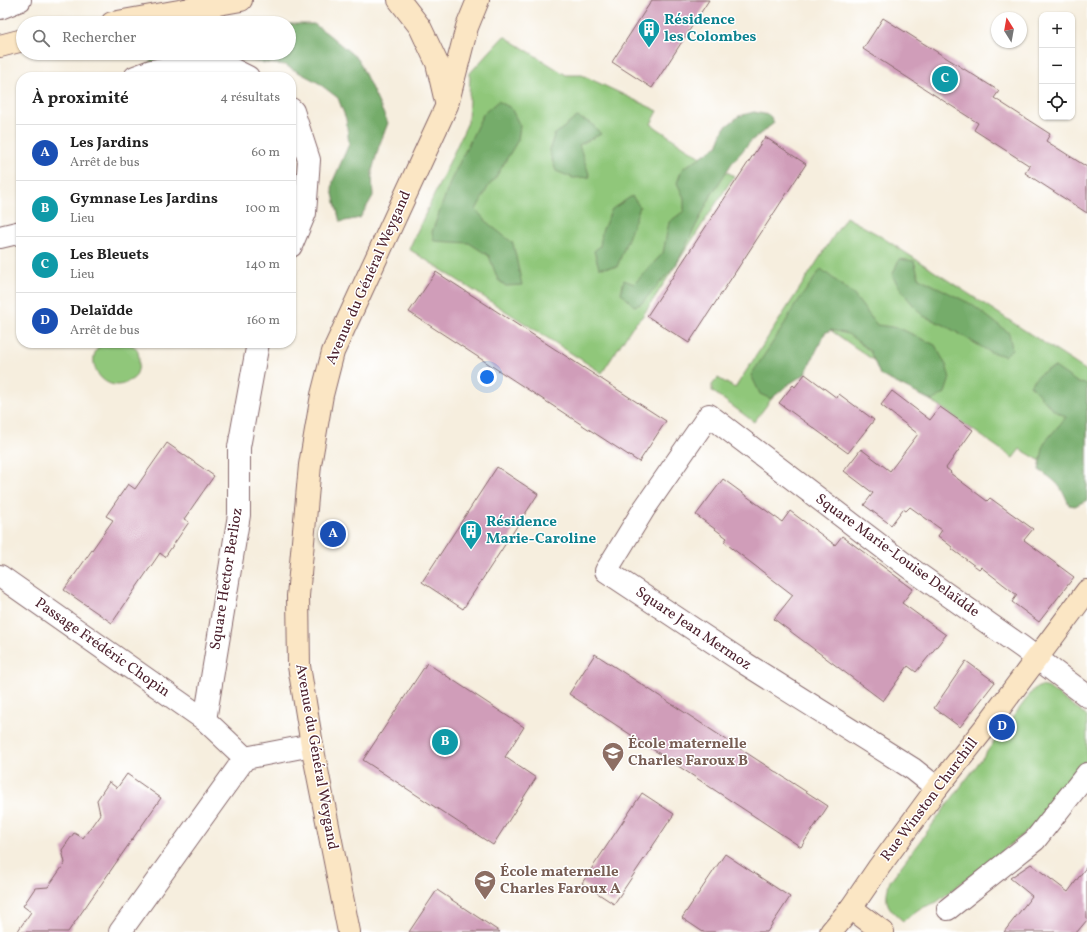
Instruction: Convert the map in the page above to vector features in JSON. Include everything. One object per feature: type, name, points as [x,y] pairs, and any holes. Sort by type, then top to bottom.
[{"type":"street","points":[[0,8],[20,0]]},
{"type":"street","points":[[152,16],[242,0]]},
{"type":"street","points":[[398,0],[420,27],[437,63],[447,105]]},
{"type":"street","name":"Avenue du Général Weygand","points":[[349,932],[312,744],[299,666],[298,596],[310,465],[322,395],[333,352],[447,105],[467,27],[478,0]]},
{"type":"street","points":[[0,46],[16,42]]},
{"type":"street","points":[[148,72],[191,64],[232,69],[238,72]]},
{"type":"street","points":[[296,120],[309,160],[305,213],[296,234]]},
{"type":"street","points":[[0,237],[16,233]]},
{"type":"street","name":"Square Hector Berlioz","points":[[205,720],[239,515],[239,447],[257,348]]},
{"type":"street","name":"Square Marie-Louise Delaïdde","points":[[709,415],[911,569],[1087,696]]},
{"type":"street","name":"Square Jean Mermoz","points":[[709,415],[644,509],[606,571],[746,664],[913,769],[937,788]]},
{"type":"street","name":"Passage Frédéric Chopin","points":[[0,576],[205,720],[245,758]]},
{"type":"street","name":"Rue Winston Churchill","points":[[831,932],[851,908],[937,788],[987,725],[1087,591]]},
{"type":"street","points":[[120,932],[245,758],[312,744]]},
{"type":"street","points":[[948,909],[1034,840],[1087,774]]},
{"type":"street","points":[[851,908],[883,932]]},
{"type":"green space","points":[[296,24],[314,24],[358,59],[388,123],[379,146],[372,171],[373,196],[360,218],[340,222],[332,190],[333,181],[349,144],[346,119],[338,98],[317,82],[285,65],[239,60],[296,60]]},
{"type":"green space","points":[[504,36],[566,75],[582,75],[658,111],[651,124],[686,148],[734,176],[642,317],[632,327],[602,373],[409,249],[468,122],[470,73]]},
{"type":"green space","points":[[151,60],[189,60],[146,66]]},
{"type":"green space","points":[[498,101],[511,108],[520,126],[518,140],[496,177],[488,187],[476,210],[490,225],[513,243],[522,285],[506,286],[498,280],[489,256],[469,243],[434,241],[432,232],[451,180],[483,114]]},
{"type":"green space","points":[[754,112],[769,115],[774,123],[751,141],[732,163],[712,194],[676,265],[641,304],[634,306],[621,293],[624,280],[634,284],[663,253],[669,222],[684,211],[684,198],[677,183],[682,169],[717,146],[724,128],[739,116]]},
{"type":"green space","points":[[577,117],[591,123],[601,134],[579,145],[590,177],[573,178],[556,171],[549,151],[554,135]]},
{"type":"green space","points":[[632,196],[640,207],[617,267],[599,268],[594,251],[600,246],[602,231],[612,209]]},
{"type":"green space","points":[[846,217],[877,234],[1087,371],[1087,488],[1020,449],[1013,458],[826,327],[754,422],[712,391],[712,385],[718,378],[735,388]]},
{"type":"green space","points":[[899,259],[914,261],[919,278],[971,304],[1009,333],[1012,349],[1005,356],[990,352],[944,325],[923,316],[908,299],[892,276]]},
{"type":"green space","points":[[821,269],[853,294],[877,325],[899,328],[935,345],[946,365],[950,378],[945,393],[932,401],[880,375],[870,351],[848,334],[831,330],[825,333],[805,374],[789,384],[771,399],[760,394],[751,375],[781,330],[794,307]]},
{"type":"green space","points":[[136,348],[139,363],[134,378],[126,383],[117,385],[109,384],[102,379],[97,373],[94,365],[94,357],[97,349]]},
{"type":"green space","points":[[1055,367],[1078,383],[1087,384],[1087,500],[1075,506],[1069,505],[1058,484],[1039,470],[1044,443],[1066,417],[1052,409],[1030,385],[1041,374]]},
{"type":"green space","points":[[1041,686],[1049,688],[1087,716],[1087,759],[1034,826],[937,902],[919,909],[903,921],[893,912],[888,904],[887,895],[890,881],[1034,689]]},
{"type":"building","name":"Résidence les Colombes","points":[[652,0],[709,0],[652,88],[612,62]]},
{"type":"building","points":[[883,18],[999,91],[994,98],[1050,134],[1046,141],[1087,167],[1087,213],[1025,173],[1030,166],[974,130],[978,123],[863,49]]},
{"type":"building","points":[[765,137],[806,164],[689,343],[647,316]]},
{"type":"building","points":[[436,272],[666,421],[639,462],[409,312]]},
{"type":"building","points":[[805,374],[837,398],[839,394],[874,420],[848,453],[779,403],[793,385],[795,387]]},
{"type":"building","points":[[892,391],[930,420],[940,407],[973,430],[946,468],[951,472],[950,473],[987,501],[990,498],[1033,529],[1024,540],[1074,577],[1039,622],[1012,602],[1017,595],[981,567],[979,569],[952,549],[952,547],[938,536],[942,530],[910,507],[906,511],[903,509],[891,525],[864,505],[873,493],[844,471],[861,449],[890,471],[918,434],[881,405]]},
{"type":"building","points":[[167,443],[214,476],[184,519],[189,522],[165,557],[160,553],[112,623],[64,590],[113,520],[106,516],[128,484],[135,489]]},
{"type":"building","name":"Résidence Marie-Caroline","points":[[497,467],[538,494],[463,609],[422,582]]},
{"type":"building","points":[[723,479],[782,522],[790,511],[835,545],[842,536],[913,589],[902,603],[946,635],[916,672],[908,666],[883,701],[774,619],[793,595],[724,542],[727,538],[696,515]]},
{"type":"building","points":[[595,654],[828,806],[801,847],[569,694]]},
{"type":"building","points":[[966,661],[995,682],[960,727],[934,708]]},
{"type":"building","points":[[427,663],[524,727],[505,757],[536,778],[493,845],[363,760]]},
{"type":"building","points":[[127,774],[161,798],[68,932],[17,932],[31,912],[23,906],[35,888],[48,887],[65,863],[62,850],[74,833],[83,838],[100,814],[97,800],[109,782],[117,788]]},
{"type":"building","points":[[642,793],[674,814],[614,904],[582,883]]},
{"type":"building","points":[[725,854],[790,897],[767,932],[703,932],[682,918]]},
{"type":"building","points":[[1031,864],[1068,892],[1087,866],[1087,920],[1077,932],[1004,932],[1032,896],[1010,878]]},
{"type":"building","points":[[437,890],[500,932],[409,932]]},
{"type":"place","name":"Résidence les Colombes","points":[[649,48]]},
{"type":"place","name":"Les Bleuets","points":[[945,79]]},
{"type":"place","name":"Les Jardins","points":[[333,534]]},
{"type":"place","name":"Résidence Marie-Caroline","points":[[471,550]]},
{"type":"place","name":"Delaïdde","points":[[1002,727]]},
{"type":"place","name":"Gymnase Les Jardins","points":[[445,742]]},
{"type":"place","name":"École maternelle Charles Faroux B","points":[[613,772]]},
{"type":"place","name":"École maternelle Charles Faroux A","points":[[485,900]]}]
